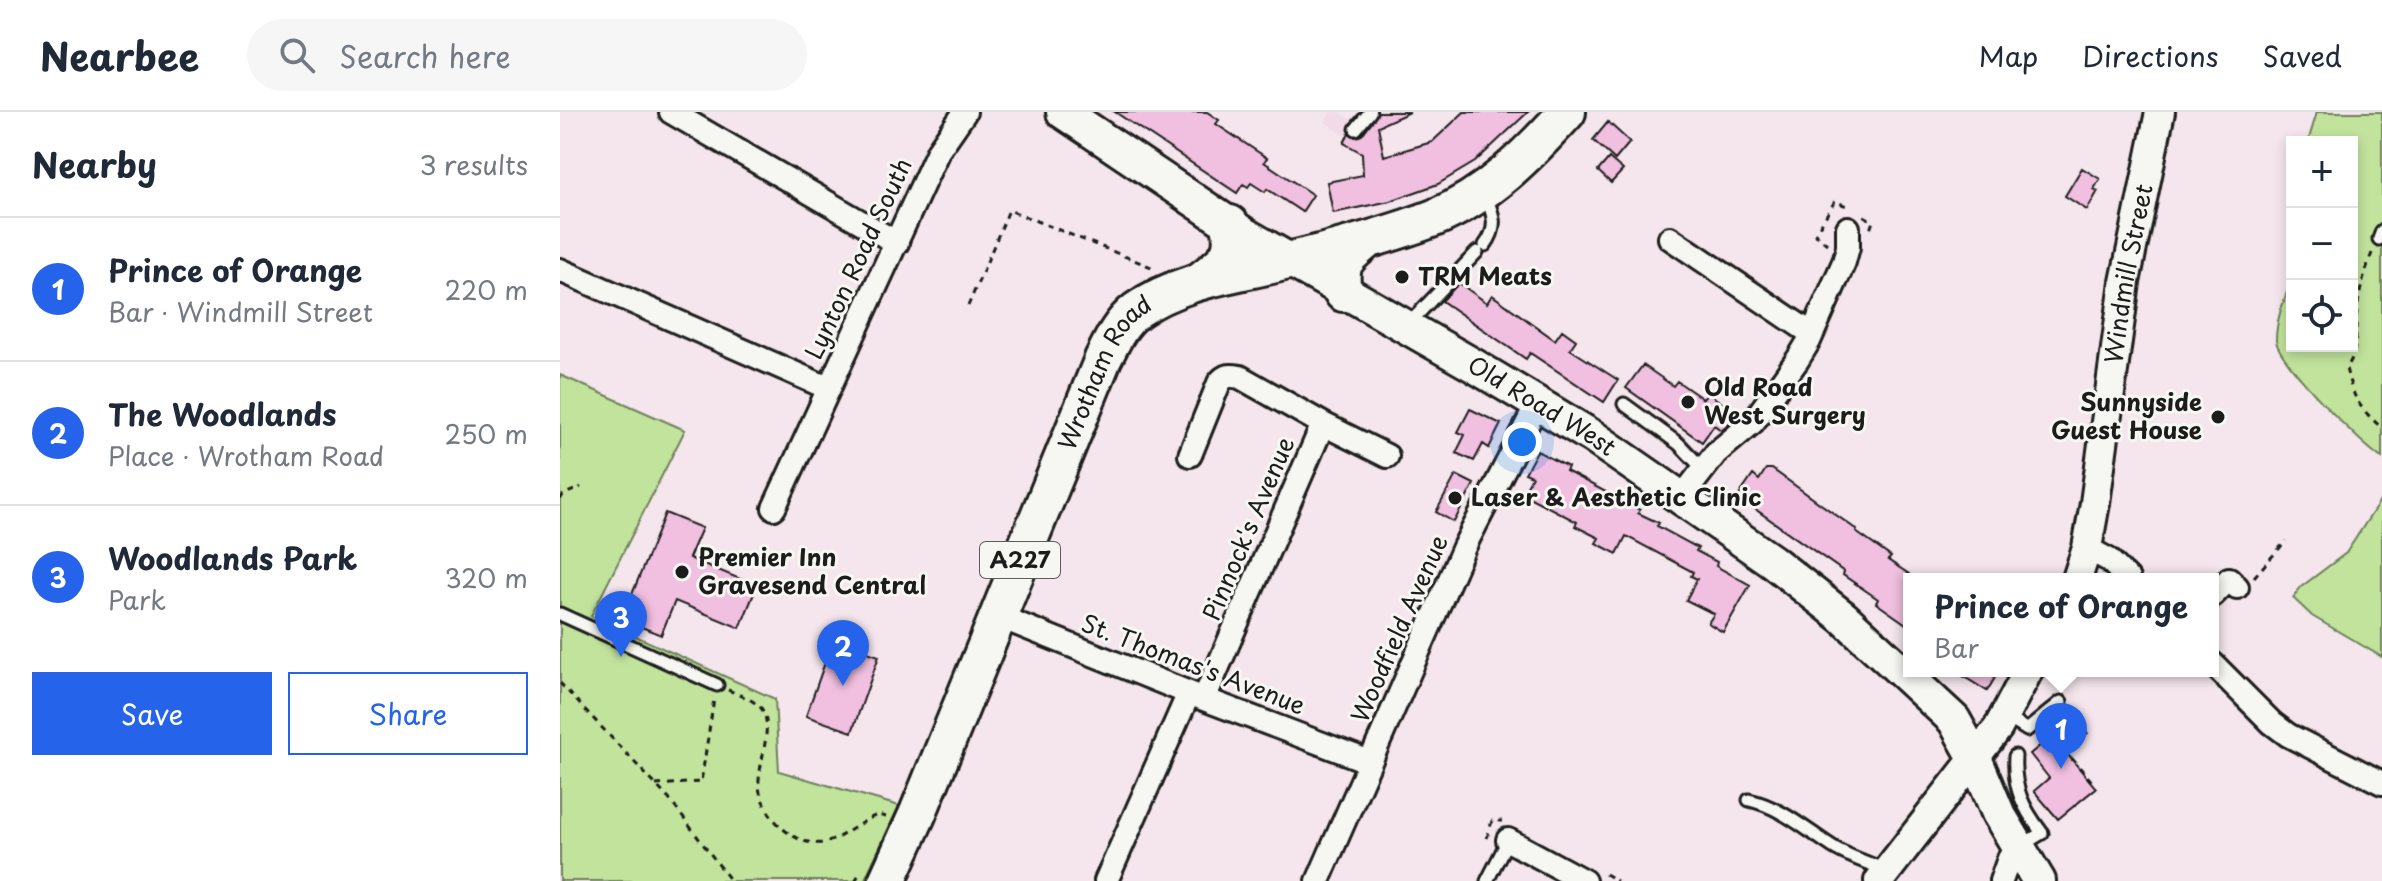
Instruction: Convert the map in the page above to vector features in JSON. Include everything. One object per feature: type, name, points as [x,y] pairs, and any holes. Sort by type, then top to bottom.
[{"type":"main road","name":"Old Road West","points":[[1063,112],[1289,261],[1538,403],[1682,497],[1784,570],[1903,671]]},
{"type":"main road","name":"Wrotham Road","points":[[874,875],[917,815],[1113,339],[1126,320],[1141,308],[1200,281],[1365,242],[1435,217],[1483,191],[1517,164],[1567,112]]},
{"type":"main road","name":"A227","points":[[1200,281],[1229,256],[1233,242],[1230,224]]},
{"type":"main road","points":[[1343,293],[1342,266],[1346,258],[1365,242]]},
{"type":"main road","name":"Old Road West","points":[[1909,677],[1954,720],[1975,758],[1998,813],[2039,881]]},
{"type":"street","points":[[671,112],[897,243]]},
{"type":"street","name":"Lynton Road South","points":[[774,508],[938,151],[965,112]]},
{"type":"street","name":"Windmill Street","points":[[2079,573],[2087,548],[2125,282],[2160,112]]},
{"type":"street","points":[[1682,497],[1716,453],[1757,416],[1798,359],[1812,334],[1848,247],[1858,232]]},
{"type":"street","points":[[1670,238],[1812,334]]},
{"type":"street","name":"Lynton Road South","points":[[560,270],[828,388]]},
{"type":"street","points":[[1190,455],[1219,383],[1223,377],[1231,375],[1240,377],[1323,424],[1381,445]]},
{"type":"street","name":"Woodfield Avenue","points":[[1318,881],[1464,547],[1538,403]]},
{"type":"street","name":"Pinnock's Avenue","points":[[1106,881],[1197,696],[1323,424]]},
{"type":"street","points":[[2087,548],[2109,560],[2122,573]]},
{"type":"street","name":"St. Thomas's Avenue","points":[[998,616],[1370,762]]},
{"type":"street","points":[[2219,670],[2288,735],[2382,783]]},
{"type":"street","points":[[1883,876],[1975,758],[2004,716],[2025,677]]},
{"type":"street","points":[[1508,840],[1584,881]]},
{"type":"street","points":[[2001,881],[2010,856],[2018,848]]},
{"type":"lane","points":[[1356,129],[1370,112]]},
{"type":"lane","points":[[1410,329],[1417,315],[1492,235],[1492,210],[1483,191]]},
{"type":"lane","points":[[1624,404],[1679,444],[1703,469]]},
{"type":"lane","points":[[560,614],[717,685]]},
{"type":"lane","points":[[2004,716],[2027,730],[2061,702]]},
{"type":"lane","points":[[2015,756],[2013,776],[2018,794],[2025,812],[2042,833],[2018,848]]},
{"type":"lane","points":[[1749,800],[1780,812],[1883,876]]},
{"type":"lane","points":[[1487,881],[1508,840]]},
{"type":"path","points":[[1830,247],[1815,235],[1836,200],[1873,221],[1858,232]]},
{"type":"path","points":[[968,306],[1009,210],[1166,272],[1200,281]]},
{"type":"path","points":[[2381,235],[2371,256],[2357,309],[2353,359],[2346,368],[2362,411],[2382,428]]},
{"type":"path","points":[[560,500],[563,495],[581,487]]},
{"type":"path","points":[[2229,582],[2286,541]]},
{"type":"path","points":[[560,683],[656,785],[731,881]]},
{"type":"path","points":[[656,785],[701,782],[717,685],[760,707],[764,716],[765,740],[759,787],[769,813],[788,833],[809,843],[826,843],[877,815],[888,817]]},
{"type":"path","points":[[2039,720],[2095,785]]},
{"type":"path","points":[[2066,751],[2088,732]]},
{"type":"path","points":[[855,881],[874,875]]},
{"type":"shaded area","points":[[1331,112],[1339,112],[1355,123],[1364,112],[1377,112],[1377,122],[1368,123],[1368,129],[1357,135],[1350,132],[1347,137],[1325,122]]},
{"type":"green space","points":[[2317,112],[2382,112],[2382,458],[2340,421],[2305,383],[2276,340],[2286,294],[2286,352],[2358,352],[2358,136],[2310,136]]},
{"type":"green space","points":[[560,375],[685,430],[591,616],[775,699],[779,771],[899,806],[864,881],[560,881]]},
{"type":"green space","points":[[2382,498],[2382,657],[2312,616],[2293,598],[2301,587],[2346,553]]},
{"type":"building","points":[[1115,112],[1207,112],[1219,120],[1216,124],[1267,158],[1264,162],[1313,195],[1302,212],[1267,189],[1265,192],[1251,183],[1248,187],[1243,184],[1237,193]]},
{"type":"building","points":[[1378,112],[1410,112],[1378,126],[1384,156],[1432,142],[1464,112],[1528,112],[1475,162],[1438,184],[1390,201],[1333,213],[1327,182],[1363,175],[1362,153],[1344,143],[1349,133],[1355,137],[1362,135]]},
{"type":"building","points":[[1608,122],[1630,142],[1615,160],[1593,140]]},
{"type":"building","points":[[1609,158],[1623,170],[1611,183],[1598,171]]},
{"type":"building","points":[[2082,168],[2100,179],[2094,189],[2098,191],[2087,210],[2065,196]]},
{"type":"building","points":[[1459,283],[1487,303],[1492,295],[1555,340],[1562,330],[1576,340],[1570,349],[1618,380],[1604,402],[1530,353],[1526,359],[1442,301]]},
{"type":"building","name":"Old Road West Surgery","points":[[1643,365],[1673,386],[1677,381],[1703,399],[1708,393],[1739,415],[1721,430],[1714,425],[1702,442],[1626,388]]},
{"type":"building","points":[[1470,409],[1501,424],[1489,448],[1483,444],[1474,461],[1456,453],[1465,435],[1458,432]]},
{"type":"building","points":[[1537,451],[1568,467],[1566,471],[1640,510],[1638,513],[1659,523],[1657,526],[1698,548],[1696,551],[1717,562],[1716,566],[1750,585],[1723,632],[1708,623],[1714,614],[1686,600],[1697,579],[1691,576],[1693,572],[1626,536],[1617,554],[1596,543],[1599,538],[1575,526],[1577,522],[1523,494],[1532,476],[1525,473]]},
{"type":"building","points":[[1766,469],[1772,469],[1857,530],[1891,557],[1888,560],[1908,573],[1903,573],[1903,622],[1876,603],[1878,599],[1843,575],[1844,572],[1738,497],[1753,475],[1759,480]]},
{"type":"building","name":"Laser & Aesthetic Clinic","points":[[1456,475],[1474,484],[1454,522],[1436,512]]},
{"type":"building","name":"Premier Inn Gravesend Central","points":[[665,513],[702,528],[689,558],[757,586],[740,628],[675,601],[661,635],[622,619]]},
{"type":"building","points":[[833,640],[879,656],[852,732],[806,716]]},
{"type":"building","points":[[1965,677],[1995,677],[1987,691]]},
{"type":"building","points":[[2052,736],[2096,788],[2058,819],[2034,791],[2049,778],[2030,754]]},
{"type":"place","name":"TRM Meats","points":[[1402,277]]},
{"type":"place","name":"Old Road West Surgery","points":[[1688,402]]},
{"type":"place","name":"Sunnyside Guest House","points":[[2218,417]]},
{"type":"place","name":"Laser & Aesthetic Clinic","points":[[1455,498]]},
{"type":"place","name":"Premier Inn Gravesend Central","points":[[682,572]]},
{"type":"place","name":"Woodlands Park","points":[[621,657]]},
{"type":"place","name":"The Woodlands","points":[[843,686]]},
{"type":"place","name":"Prince of Orange","points":[[2061,769]]}]
